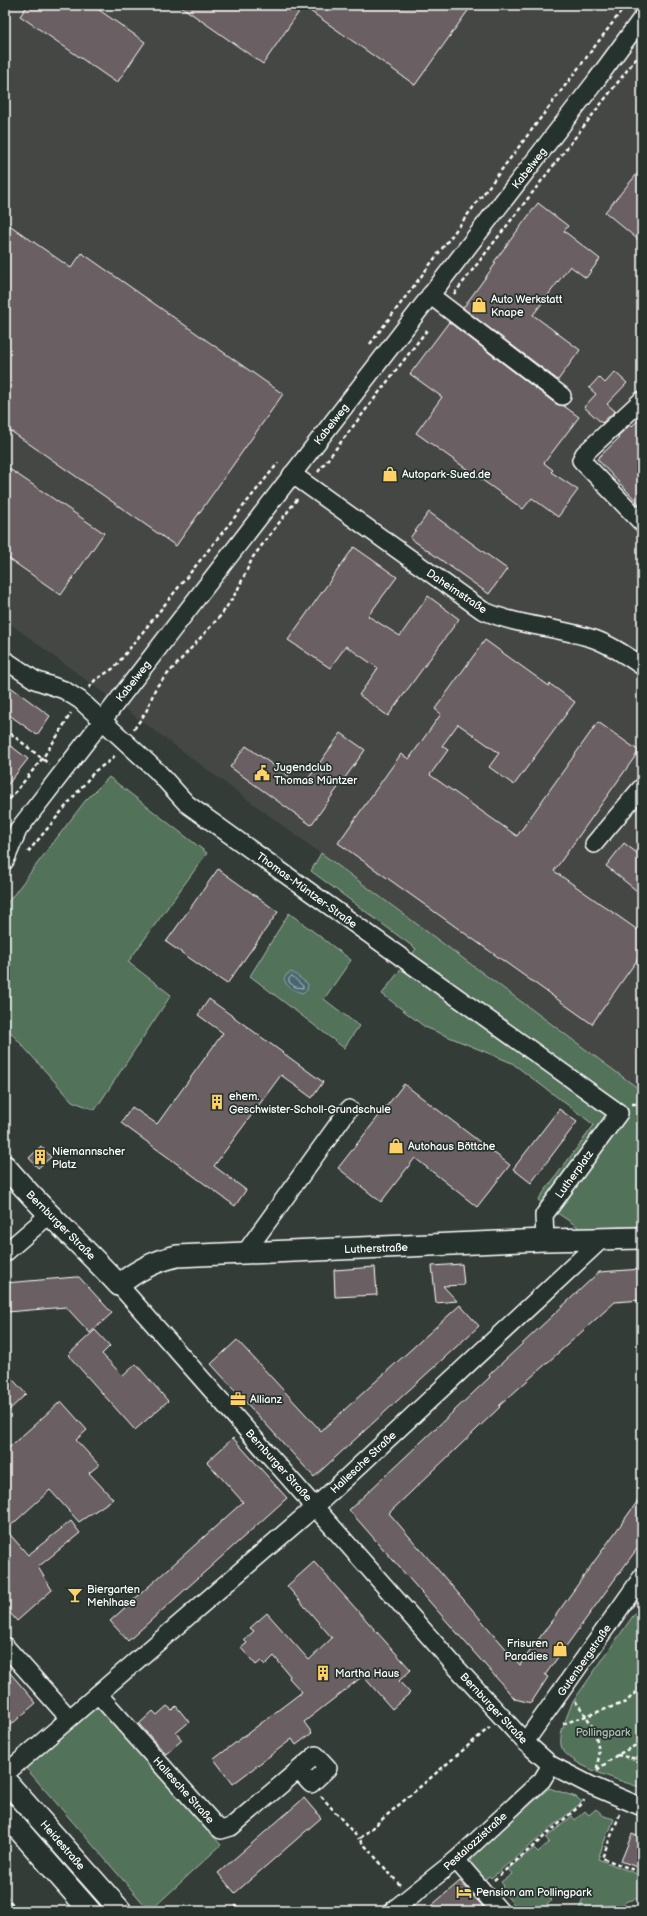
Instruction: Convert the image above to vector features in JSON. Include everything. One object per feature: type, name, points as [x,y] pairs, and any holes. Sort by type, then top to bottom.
[{"type":"main road","name":"Bernburger Straße","points":[[5,1166],[119,1285]]},
{"type":"main road","name":"Lutherstraße","points":[[119,1285],[135,1272],[160,1260],[177,1256],[545,1240],[642,1238]]},
{"type":"main road","name":"Heidestraße","points":[[5,1780],[121,1911]]},
{"type":"main road","points":[[5,1814],[90,1911]]},
{"type":"street","name":"Kabelweg","points":[[5,861],[12,832],[62,774],[642,18]]},
{"type":"street","points":[[430,295],[562,396]]},
{"type":"street","points":[[642,400],[584,454],[581,460],[642,523]]},
{"type":"street","name":"Daheimstraße","points":[[292,474],[482,610],[497,617],[593,639],[609,645],[642,666]]},
{"type":"street","name":"Thomas-Müntzer-Straße","points":[[5,660],[36,680],[64,690],[80,700],[157,771],[187,804],[619,1113]]},
{"type":"street","points":[[594,844],[642,788]]},
{"type":"street","points":[[245,1252],[349,1109]]},
{"type":"street","name":"Lutherplatz","points":[[545,1240],[544,1215],[619,1113]]},
{"type":"street","points":[[5,1253],[50,1214]]},
{"type":"street","name":"Hallesche Straße","points":[[5,1774],[315,1506],[602,1239]]},
{"type":"street","name":"Bernburger Straße","points":[[119,1285],[455,1666],[525,1742],[551,1765],[590,1785],[642,1807]]},
{"type":"street","name":"Gutenbergstraße","points":[[525,1742],[642,1577]]},
{"type":"street","points":[[5,1646],[69,1718]]},
{"type":"street","name":"Hallesche Straße","points":[[98,1694],[221,1830],[232,1828],[316,1755],[328,1768],[311,1784]]},
{"type":"street","name":"Pestalozzistraße","points":[[392,1911],[456,1860],[542,1780],[551,1765]]},
{"type":"street","points":[[298,1770],[311,1784]]},
{"type":"street","points":[[5,1790],[110,1911]]},
{"type":"street","points":[[5,1802],[101,1911]]},
{"type":"street","points":[[456,1860],[500,1911]]},
{"type":"path","points":[[367,348],[626,5]]},
{"type":"path","points":[[24,856],[94,771],[111,760],[125,742],[146,712],[156,687],[222,614],[237,591],[253,556],[642,51]]},
{"type":"path","points":[[5,805],[42,759],[80,700],[95,680],[114,668],[281,460]]},
{"type":"path","points":[[5,730],[62,774]]},
{"type":"path","points":[[563,1724],[626,1702],[642,1686]]},
{"type":"path","points":[[482,1890],[583,1803],[597,1768],[600,1756],[598,1741],[587,1715],[564,1688]]},
{"type":"path","points":[[359,1839],[475,1739]]},
{"type":"path","points":[[597,1768],[617,1755],[642,1742]]},
{"type":"path","points":[[617,1755],[642,1760]]},
{"type":"path","points":[[311,1784],[409,1896]]},
{"type":"path","points":[[626,1801],[602,1858],[642,1873]]},
{"type":"path","points":[[5,1896],[19,1911]]},
{"type":"path","points":[[230,1911],[236,1906],[241,1911]]},
{"type":"shaded area","points":[[5,5],[642,5],[642,1088],[639,1089],[5,620]]},
{"type":"green space","points":[[109,777],[207,853],[128,962],[171,995],[95,1110],[72,1101],[5,1026],[5,906],[85,801]]},
{"type":"green space","points":[[321,853],[639,1089],[642,1088],[642,1226],[581,1229],[538,1200],[594,1125],[512,1063],[425,1027],[382,994],[416,949],[311,871]]},
{"type":"green space","points":[[289,913],[351,960],[324,999],[359,1026],[344,1048],[250,976]]},
{"type":"green space","name":"Pollingpark","points":[[642,1603],[642,1788],[583,1766],[565,1752],[561,1745],[561,1735],[572,1703]]},
{"type":"green space","points":[[97,1707],[221,1845],[150,1911],[25,1767]]},
{"type":"green space","points":[[549,1788],[576,1797],[582,1802],[491,1878],[489,1876],[483,1881],[471,1865],[472,1858],[476,1852]]},
{"type":"green space","points":[[596,1809],[604,1816],[614,1819],[598,1859],[642,1876],[642,1899],[639,1898],[627,1901],[622,1906],[609,1906],[606,1911],[582,1911],[579,1910],[583,1898],[554,1888],[550,1902],[540,1911],[520,1911],[500,1889],[504,1886],[501,1882],[512,1874],[508,1869],[534,1848],[538,1852],[549,1842],[546,1838],[572,1816],[575,1820],[585,1811],[589,1815]]},
{"type":"water","points":[[292,972],[308,984],[307,990],[302,993],[287,985],[284,979],[287,974]]},
{"type":"building","points":[[28,5],[92,5],[145,42],[117,83],[20,16]]},
{"type":"building","points":[[179,5],[472,5],[415,85],[303,6],[263,64]]},
{"type":"building","points":[[642,168],[642,243],[605,212]]},
{"type":"building","points":[[538,203],[568,226],[564,231],[600,259],[586,278],[570,266],[533,315],[580,350],[558,380],[463,308],[496,263],[494,262]]},
{"type":"building","points":[[5,222],[71,268],[82,253],[283,394],[176,546],[5,427]]},
{"type":"building","points":[[449,322],[556,404],[564,406],[579,417],[544,463],[553,470],[551,472],[578,490],[558,517],[532,498],[523,509],[416,433],[442,397],[410,374]]},
{"type":"building","points":[[615,372],[627,383],[607,404],[615,411],[602,423],[584,407],[596,394],[589,388],[599,377],[605,383]]},
{"type":"building","points":[[642,417],[642,507],[597,459],[619,438],[617,437],[630,425],[632,426]]},
{"type":"building","points":[[5,466],[104,533],[61,595],[5,556]]},
{"type":"building","points":[[429,512],[507,569],[489,594],[410,538]]},
{"type":"building","points":[[354,547],[397,577],[368,616],[400,636],[428,596],[459,619],[388,716],[359,695],[378,668],[346,646],[330,668],[288,640]]},
{"type":"building","points":[[485,640],[549,686],[550,684],[575,702],[514,785],[489,767],[499,753],[458,724],[442,746],[448,750],[430,775],[517,836],[598,722],[639,751],[554,871],[642,933],[642,953],[592,1024],[338,843],[401,754],[409,759],[441,714],[435,709]]},
{"type":"building","points":[[5,683],[50,716],[37,735],[5,712]]},
{"type":"building","points":[[341,733],[365,750],[311,825],[230,767],[246,746],[303,786]]},
{"type":"building","points":[[11,746],[28,759],[5,788],[5,753]]},
{"type":"building","points":[[624,843],[642,857],[642,895],[606,866]]},
{"type":"building","points":[[218,869],[278,912],[227,984],[166,942]]},
{"type":"building","name":"ehem. Geschwister-Scholl-Grundschule","points":[[209,999],[323,1082],[312,1098],[281,1075],[214,1166],[246,1190],[235,1206],[121,1123],[132,1107],[157,1124],[223,1033],[198,1015]]},
{"type":"building","points":[[404,1084],[510,1165],[477,1207],[415,1158],[381,1202],[338,1168]]},
{"type":"building","points":[[559,1109],[577,1122],[531,1183],[513,1169]]},
{"type":"building","name":"Niemannscher Platz","points":[[41,1146],[51,1157],[38,1168],[29,1158]]},
{"type":"building","points":[[462,1264],[464,1285],[443,1286],[457,1301],[436,1303],[432,1266]]},
{"type":"building","points":[[375,1267],[377,1295],[335,1297],[334,1270]]},
{"type":"building","points":[[642,1269],[642,1300],[615,1302],[499,1406],[500,1407],[389,1513],[520,1665],[642,1495],[642,1542],[545,1675],[548,1677],[531,1703],[515,1699],[349,1510],[490,1377],[489,1375],[599,1272]]},
{"type":"building","points":[[79,1277],[112,1313],[90,1333],[66,1307],[7,1312],[5,1283]]},
{"type":"building","points":[[460,1305],[479,1326],[314,1477],[211,1364],[237,1340],[321,1431]]},
{"type":"building","points":[[95,1330],[110,1346],[102,1354],[123,1376],[136,1364],[168,1401],[135,1430],[68,1355]]},
{"type":"building","points":[[5,1371],[26,1394],[5,1414]]},
{"type":"building","points":[[61,1401],[87,1430],[76,1440],[99,1465],[89,1473],[113,1499],[79,1522],[50,1490],[6,1530],[28,1555],[71,1521],[80,1533],[38,1567],[52,1590],[17,1621],[5,1607],[5,1451]]},
{"type":"building","points":[[233,1438],[287,1498],[128,1641],[110,1621],[243,1502],[207,1462]]},
{"type":"building","name":"Martha Haus","points":[[314,1562],[411,1670],[399,1681],[410,1693],[392,1709],[363,1676],[304,1722],[312,1733],[296,1745],[292,1739],[233,1784],[214,1759],[302,1692],[289,1678],[290,1676],[274,1656],[265,1665],[261,1661],[256,1665],[241,1648],[247,1643],[244,1640],[254,1631],[250,1628],[267,1613],[309,1660],[332,1638],[287,1586]]},
{"type":"building","points":[[5,1667],[36,1703],[5,1730]]},
{"type":"building","points":[[167,1706],[172,1710],[176,1706],[189,1722],[176,1733],[182,1740],[166,1754],[139,1724],[153,1711],[157,1715]]},
{"type":"building","points":[[304,1798],[321,1818],[235,1893],[218,1873]]},
{"type":"building","points":[[632,1834],[642,1838],[642,1869],[621,1861]]},
{"type":"building","points":[[460,1881],[487,1911],[425,1911]]},
{"type":"place","name":"Auto Werkstatt Knape","points":[[479,305]]},
{"type":"place","name":"Autopark-Sued.de","points":[[390,474]]},
{"type":"place","name":"Jugendclub Thomas Müntzer","points":[[262,773]]},
{"type":"place","name":"ehem. Geschwister-Scholl-Grundschule","points":[[217,1102]]},
{"type":"place","name":"Autohaus Böttche","points":[[396,1146]]},
{"type":"place","name":"Niemannscher Platz","points":[[40,1157]]},
{"type":"place","name":"Allianz","points":[[238,1399]]},
{"type":"place","name":"Biergarten Mehlhase","points":[[75,1595]]},
{"type":"place","name":"Frisuren Paradies","points":[[560,1649]]},
{"type":"place","name":"Martha Haus","points":[[323,1673]]},
{"type":"place","name":"Pension am Pollingpark","points":[[464,1892]]}]
